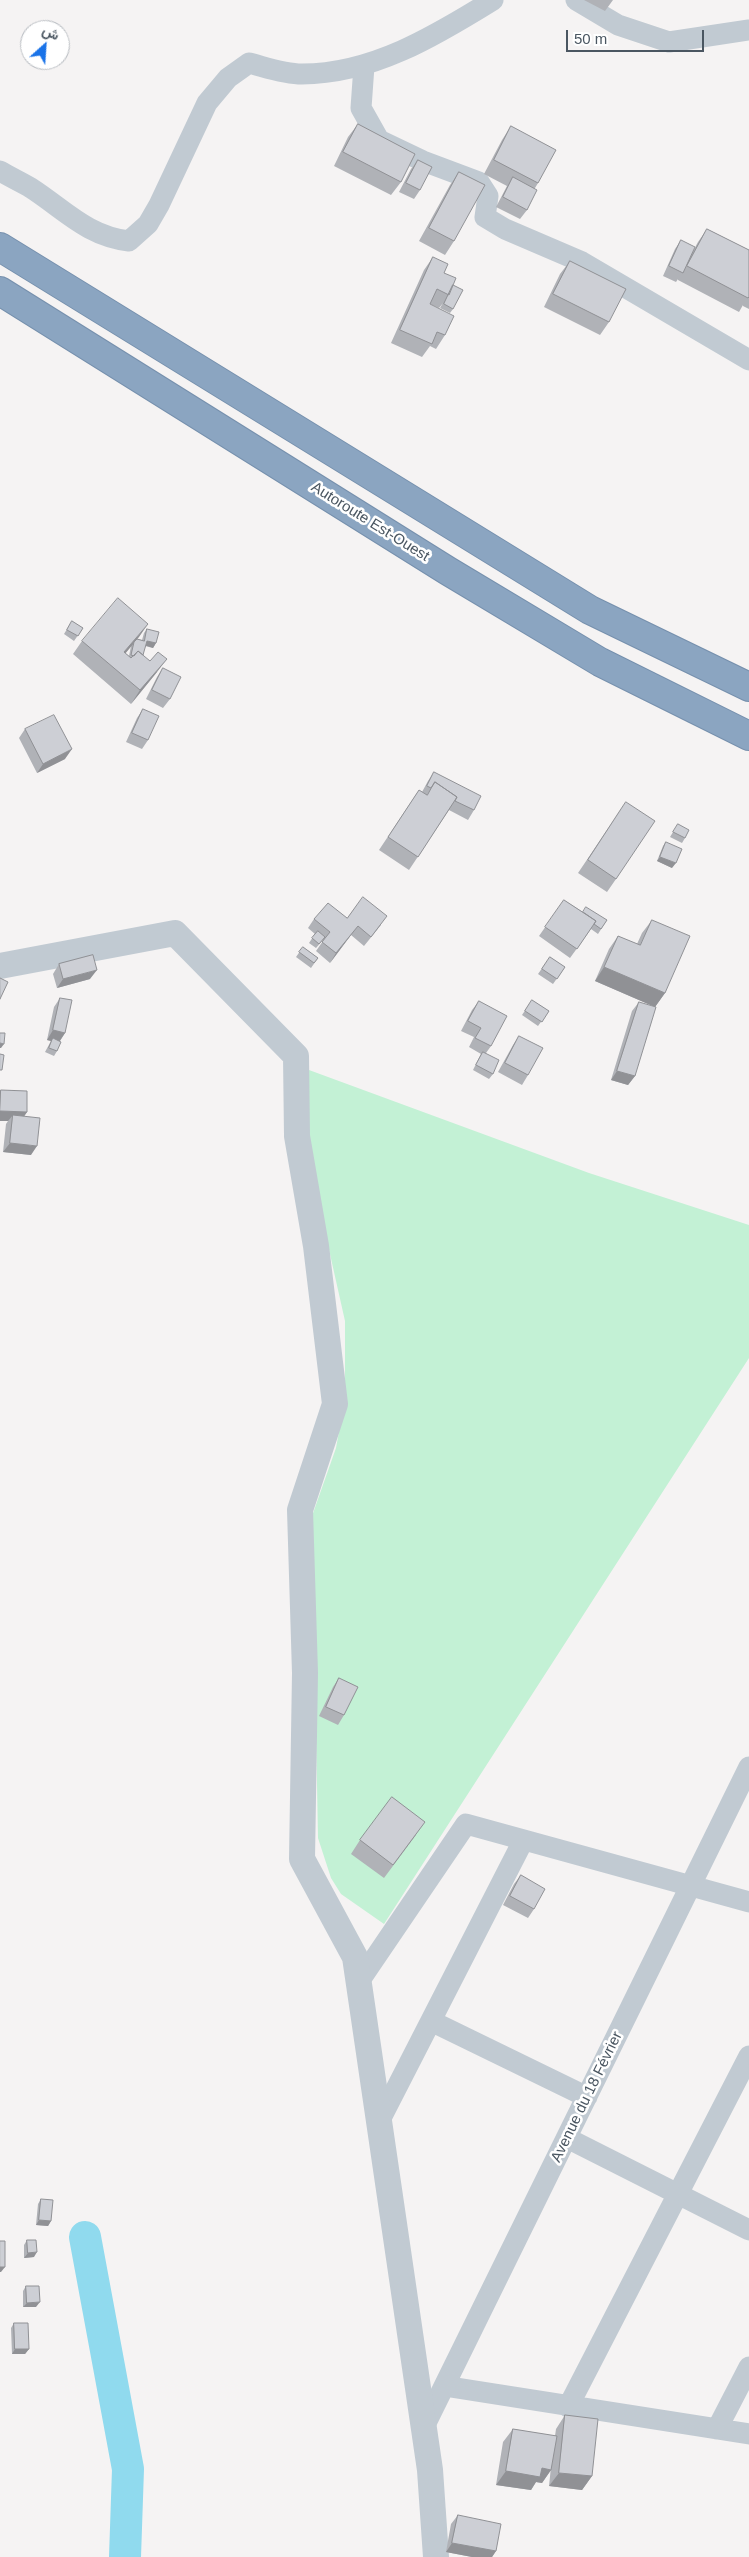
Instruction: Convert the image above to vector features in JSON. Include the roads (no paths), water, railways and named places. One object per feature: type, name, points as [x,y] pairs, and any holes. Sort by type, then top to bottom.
[{"type":"highway","points":[[0,247],[590,610],[749,687]]},
{"type":"highway","name":"Autoroute Est-Ouest","points":[[0,291],[448,572],[608,666],[749,736]]},
{"type":"street","points":[[0,171],[31,188],[83,226],[109,238],[129,241],[148,224],[206,104],[228,78],[249,64],[301,74],[364,66],[440,33],[493,0]]},
{"type":"street","points":[[576,0],[618,25],[669,42],[749,30]]},
{"type":"street","points":[[364,66],[361,108],[379,140],[423,161],[479,182],[488,196],[485,217],[505,228],[582,262],[749,360]]},
{"type":"street","points":[[0,966],[175,933],[296,1056],[297,1136],[316,1246],[336,1404],[300,1510],[305,1673],[302,1860],[355,1957],[430,2470],[436,2557]]},
{"type":"street","name":"Avenue du 18 Février","points":[[424,2427],[588,2097],[688,1887],[749,1767]]},
{"type":"street","points":[[358,1983],[466,1824],[688,1887],[749,1902]]},
{"type":"street","points":[[379,2122],[522,1841]]},
{"type":"street","points":[[431,2021],[588,2097]]},
{"type":"street","points":[[568,2408],[749,2056]]},
{"type":"street","points":[[567,2138],[749,2230]]},
{"type":"street","points":[[718,2430],[749,2367]]},
{"type":"street","points":[[444,2386],[568,2408],[749,2434]]},
{"type":"waterway","points":[[85,2237],[128,2469],[125,2557]]}]
